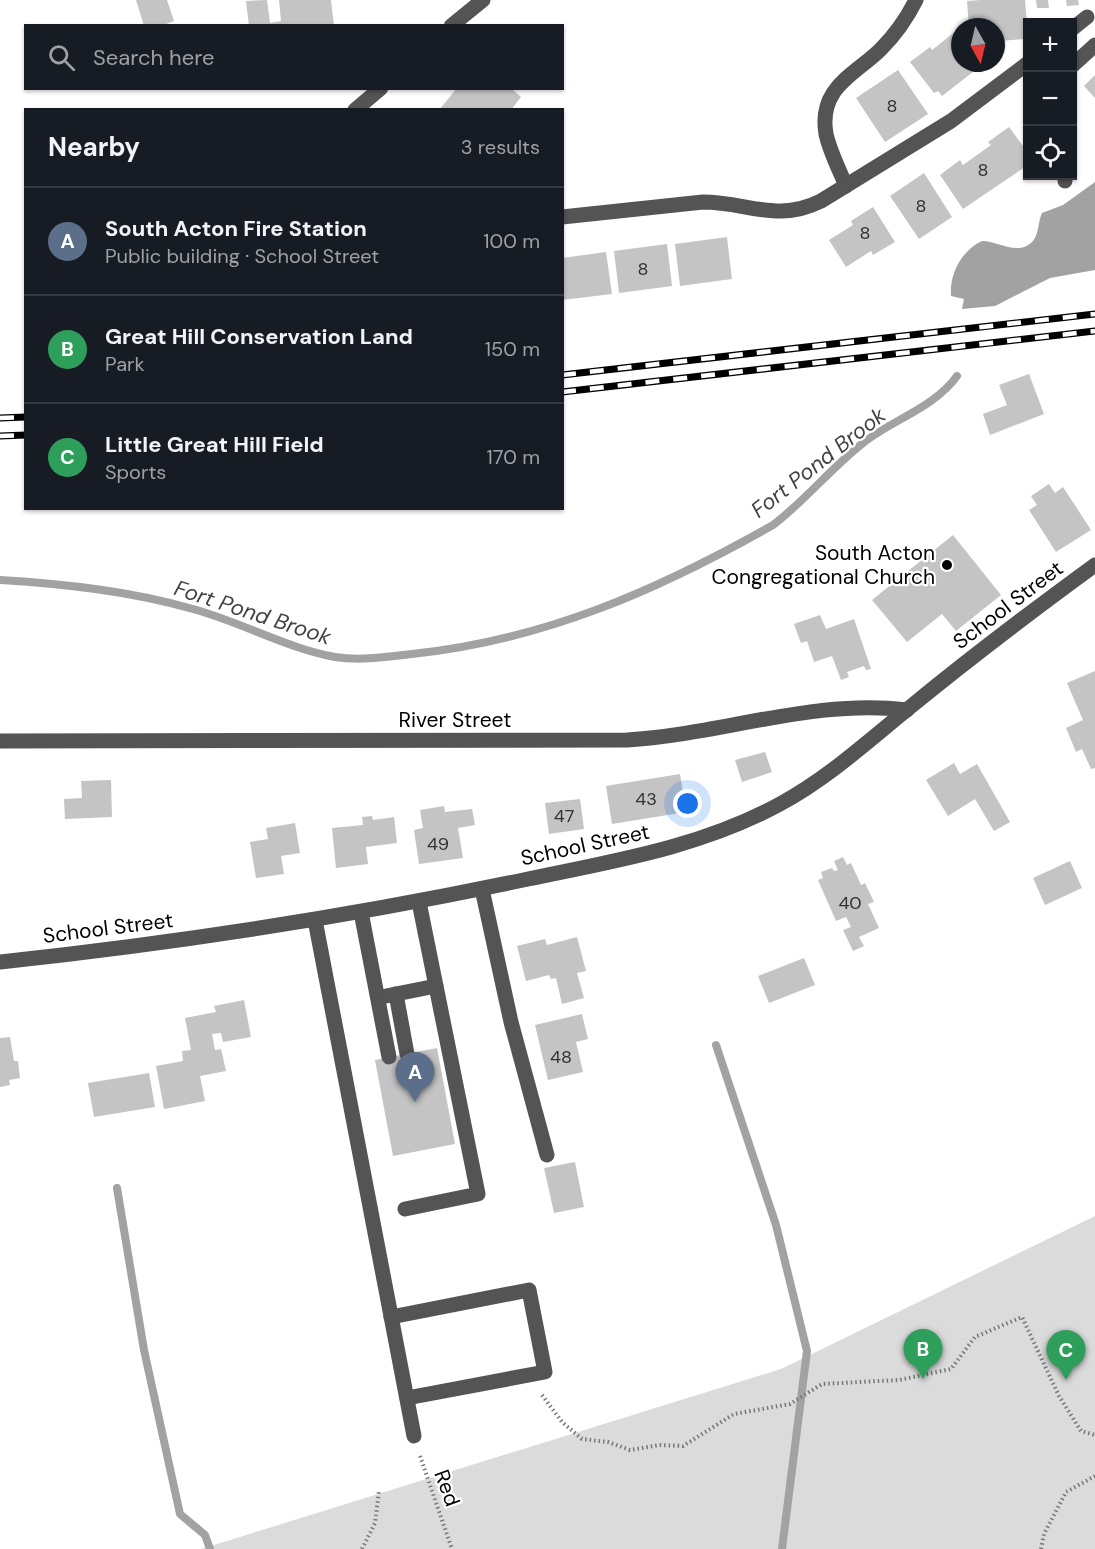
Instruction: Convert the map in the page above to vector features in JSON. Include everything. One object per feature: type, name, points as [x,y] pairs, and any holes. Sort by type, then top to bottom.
[{"type":"street","points":[[453,24],[483,0]]},
{"type":"street","points":[[846,186],[827,136],[826,116],[832,97],[841,81],[868,61],[890,40],[916,0]]},
{"type":"street","points":[[1077,25],[1088,17]]},
{"type":"street","points":[[1077,61],[1095,45]]},
{"type":"street","points":[[564,217],[703,202],[724,202],[765,212],[784,213],[812,206],[951,121],[1023,67]]},
{"type":"street","points":[[357,108],[379,90]]},
{"type":"street","name":"School Street","points":[[0,962],[122,948],[315,920],[418,902],[655,852],[737,825],[782,803],[818,781],[855,754],[1009,628],[1095,565]]},
{"type":"street","name":"River Street","points":[[0,741],[619,740],[673,736],[846,708],[875,707],[907,710]]},
{"type":"street","points":[[483,889],[507,1008],[547,1155]]},
{"type":"street","points":[[405,1209],[478,1194],[418,902]]},
{"type":"street","points":[[361,912],[389,1057]]},
{"type":"street","points":[[315,920],[414,1436]]},
{"type":"street","points":[[377,998],[436,986]]},
{"type":"street","points":[[396,994],[407,1054]]},
{"type":"street","points":[[391,1317],[529,1290],[545,1372],[407,1398]]},
{"type":"path","points":[[547,1404],[562,1422],[582,1439],[608,1442],[630,1450],[659,1444],[683,1446],[734,1414],[790,1404],[822,1384],[899,1380],[951,1369],[975,1337],[1022,1317],[1059,1396],[1081,1431],[1095,1435]]},
{"type":"path","name":"Red","points":[[414,1436],[452,1549]]},
{"type":"path","points":[[1041,1549],[1044,1534],[1066,1492],[1095,1476]]},
{"type":"path","points":[[362,1549],[375,1523],[379,1491]]},
{"type":"shaded area","points":[[1095,182],[1095,270],[1050,278],[995,306],[962,309],[964,299],[951,296],[951,288],[958,264],[968,250],[982,241],[1015,248],[1027,246],[1035,238],[1042,213],[1063,205]]},
{"type":"shaded area","points":[[1095,1216],[1095,1549],[201,1549],[781,1369]]},
{"type":"building","points":[[136,0],[167,0],[174,21],[166,24],[143,24]]},
{"type":"building","points":[[267,0],[270,23],[281,21],[279,0],[331,0],[334,24],[249,24],[246,1]]},
{"type":"building","points":[[1025,0],[1026,18],[1023,18],[1023,39],[1005,41],[1005,18],[968,18],[967,1]]},
{"type":"building","points":[[1036,0],[1048,0],[1049,8],[1037,8]]},
{"type":"building","points":[[1066,0],[1078,0],[1079,5],[1067,6]]},
{"type":"building","points":[[951,35],[951,72],[973,72],[942,96],[938,91],[934,93],[910,62],[930,47],[932,50]]},
{"type":"building","points":[[898,70],[928,114],[885,142],[856,98]]},
{"type":"building","points":[[1095,75],[1095,98],[1084,86]]},
{"type":"building","points":[[455,90],[513,90],[521,97],[513,108],[441,108]]},
{"type":"building","points":[[1009,127],[1023,146],[1023,168],[963,209],[940,175],[960,160],[963,165],[991,145],[988,142]]},
{"type":"building","points":[[924,173],[952,217],[919,239],[890,196]]},
{"type":"building","points":[[873,207],[895,242],[873,255],[871,251],[846,267],[829,240],[853,225],[851,221]]},
{"type":"building","points":[[727,237],[732,279],[680,286],[675,244]]},
{"type":"building","points":[[667,244],[672,286],[619,293],[614,251]]},
{"type":"building","points":[[606,252],[612,294],[564,300],[564,258]]},
{"type":"building","points":[[1029,374],[1044,414],[990,435],[983,414],[1007,405],[999,385]]},
{"type":"building","points":[[1049,484],[1055,493],[1063,487],[1091,530],[1056,552],[1029,510],[1037,505],[1031,496]]},
{"type":"building","name":"South Acton Congregational Church","points":[[953,535],[1001,595],[956,631],[942,614],[907,642],[872,600]]},
{"type":"building","points":[[820,615],[826,629],[854,619],[871,669],[866,670],[864,666],[847,672],[849,677],[841,680],[832,656],[814,662],[807,641],[801,643],[794,624]]},
{"type":"building","points":[[1095,671],[1095,768],[1091,769],[1082,749],[1076,752],[1066,728],[1083,720],[1067,683]]},
{"type":"building","points":[[765,752],[772,772],[742,782],[735,760]]},
{"type":"building","points":[[954,763],[960,774],[977,764],[1010,822],[994,831],[975,799],[948,816],[926,780]]},
{"type":"building","points":[[680,774],[686,812],[612,824],[606,786]]},
{"type":"building","points":[[111,780],[112,817],[65,819],[64,799],[82,798],[81,781]]},
{"type":"building","points":[[580,799],[584,829],[549,834],[545,803]]},
{"type":"building","points":[[444,806],[445,812],[472,809],[475,825],[458,828],[463,858],[419,864],[414,830],[423,828],[420,810]]},
{"type":"building","points":[[372,816],[373,820],[394,817],[397,843],[366,847],[368,864],[336,868],[332,828],[363,825],[362,817]]},
{"type":"building","points":[[295,823],[300,853],[281,856],[284,874],[256,878],[250,842],[268,839],[266,828]]},
{"type":"building","points":[[843,857],[847,865],[851,863],[861,885],[865,883],[874,902],[868,904],[879,928],[859,937],[864,946],[853,951],[843,930],[851,927],[846,917],[836,921],[818,880],[823,878],[821,872],[832,868],[834,871],[838,870],[834,861]]},
{"type":"building","points":[[1070,861],[1082,888],[1045,905],[1033,878]]},
{"type":"building","points":[[577,937],[586,971],[577,973],[584,998],[562,1004],[556,978],[551,979],[549,975],[526,981],[517,946],[545,939],[547,945]]},
{"type":"building","points":[[804,958],[815,985],[769,1003],[758,976]]},
{"type":"building","points":[[244,1000],[251,1037],[223,1042],[221,1033],[212,1034],[215,1050],[221,1049],[226,1071],[200,1076],[205,1101],[164,1109],[156,1066],[183,1061],[182,1051],[191,1050],[185,1018],[216,1012],[214,1006]]},
{"type":"building","points":[[582,1014],[588,1039],[576,1042],[583,1072],[548,1080],[535,1025]]},
{"type":"building","points":[[10,1037],[14,1061],[18,1061],[20,1078],[9,1080],[10,1085],[0,1087],[0,1038]]},
{"type":"building","points":[[437,1048],[455,1144],[393,1156],[375,1060]]},
{"type":"building","points":[[149,1073],[155,1107],[94,1117],[88,1083]]},
{"type":"building","points":[[575,1162],[584,1207],[554,1213],[544,1168]]},
{"type":"waterway","name":"Fort Pond Brook","points":[[0,580],[97,589],[145,597],[211,614],[299,648],[335,657],[354,659],[412,654],[508,637],[599,609],[643,591],[687,571],[773,525],[863,443],[925,405],[948,387],[957,376]]},
{"type":"waterway","points":[[716,1045],[776,1225],[807,1351],[782,1549]]},
{"type":"waterway","points":[[117,1188],[144,1350],[180,1514],[205,1535],[210,1549]]},
{"type":"railway","points":[[564,375],[1095,314]]},
{"type":"railway","points":[[564,392],[1095,331]]},
{"type":"railway","points":[[0,418],[24,417]]},
{"type":"railway","points":[[0,436],[24,435]]},
{"type":"place","name":"South Acton Congregational Church","points":[[947,565]]},
{"type":"place","name":"South Acton Fire Station","points":[[415,1102]]},
{"type":"place","name":"Great Hill Conservation Land","points":[[923,1379]]},
{"type":"place","name":"Little Great Hill Field","points":[[1066,1380]]}]
